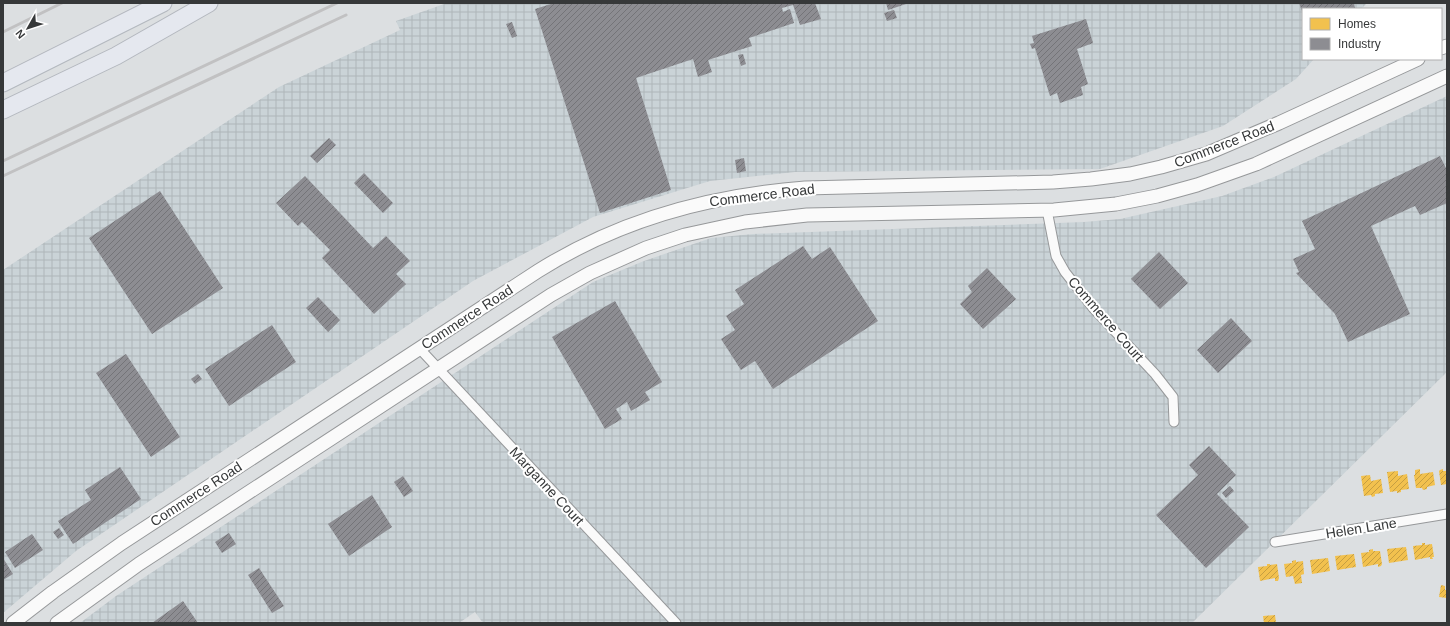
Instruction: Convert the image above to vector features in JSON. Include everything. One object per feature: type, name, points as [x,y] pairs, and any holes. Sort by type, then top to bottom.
[{"type":"highway","points":[[3,83],[163,3]]},
{"type":"highway","points":[[3,110],[116,56],[209,3]]},
{"type":"main road","name":"Commerce Road","points":[[13,623],[53,592],[122,543],[538,271],[570,252],[629,226],[681,208],[729,197],[780,190],[805,188],[1053,182],[1130,174],[1186,160],[1224,147],[1416,60]]},
{"type":"main road","name":"Commerce Road","points":[[57,623],[139,564],[437,369],[572,282],[627,255],[685,235],[745,222],[807,215],[1047,210],[1096,206],[1137,200],[1177,191],[1217,179],[1262,161],[1447,76]]},
{"type":"street","name":"Commerce Court","points":[[1047,210],[1056,256],[1065,272],[1094,309],[1155,374],[1173,397],[1174,422]]},
{"type":"street","name":"Marganne Court","points":[[419,348],[676,623]]},
{"type":"street","name":"Helen Lane","points":[[1275,542],[1447,514]]},
{"type":"shaded area","points":[[447,3],[1367,3],[1362,8],[1302,8],[1302,60],[1313,60],[1296,79],[1223,126],[1100,169],[795,172],[710,181],[593,217],[473,281],[76,551],[3,613],[3,270],[279,87],[400,30],[396,21]]},
{"type":"shaded area","points":[[1447,96],[1447,372],[1192,623],[483,623],[475,612],[459,623],[80,623],[116,596],[593,282],[644,261],[711,238],[753,234],[1084,222],[1120,219],[1222,196],[1274,177]]},
{"type":"building: Homes","points":[[1420,469],[1420,474],[1433,472],[1435,485],[1427,487],[1427,489],[1423,490],[1422,488],[1416,488],[1414,475],[1415,470]]},
{"type":"building: Homes","points":[[1443,469],[1443,471],[1447,471],[1447,484],[1441,485],[1439,471]]},
{"type":"building: Homes","points":[[1398,471],[1398,476],[1407,474],[1409,489],[1401,490],[1401,492],[1397,493],[1397,491],[1390,492],[1387,472]]},
{"type":"building: Homes","points":[[1370,475],[1371,481],[1381,479],[1383,493],[1375,494],[1375,496],[1372,497],[1371,495],[1364,496],[1361,476]]},
{"type":"building: Homes","points":[[1422,543],[1425,543],[1425,545],[1432,544],[1433,559],[1430,559],[1430,557],[1415,560],[1413,546],[1422,545]]},
{"type":"building: Homes","points":[[1406,547],[1408,560],[1389,563],[1387,549]]},
{"type":"building: Homes","points":[[1373,549],[1373,551],[1380,551],[1381,566],[1378,567],[1378,564],[1363,567],[1361,553],[1369,552],[1369,550]]},
{"type":"building: Homes","points":[[1354,554],[1356,567],[1337,570],[1335,556]]},
{"type":"building: Homes","points":[[1328,558],[1330,571],[1312,574],[1310,560]]},
{"type":"building: Homes","points":[[1296,560],[1296,562],[1303,561],[1304,574],[1301,575],[1302,583],[1295,584],[1293,576],[1286,577],[1284,564],[1292,563],[1292,561]]},
{"type":"building: Homes","points":[[1267,564],[1277,564],[1278,581],[1275,581],[1275,578],[1260,581],[1258,567],[1267,566]]},
{"type":"building: Homes","points":[[1441,585],[1445,586],[1445,590],[1447,590],[1447,598],[1439,597]]},
{"type":"building: Homes","points":[[1275,615],[1276,623],[1264,623],[1263,616]]},
{"type":"building: Industry","points":[[554,3],[815,3],[821,19],[800,25],[793,5],[782,8],[783,12],[790,9],[794,23],[749,38],[752,46],[708,60],[712,72],[698,77],[693,59],[636,78],[671,190],[600,213],[535,9]]},
{"type":"building: Industry","points":[[886,3],[909,3],[888,10]]},
{"type":"building: Industry","points":[[1299,3],[1354,3],[1355,8],[1302,8],[1302,11]]},
{"type":"building: Industry","points":[[894,10],[897,18],[887,21],[884,13]]},
{"type":"building: Industry","points":[[1086,19],[1093,43],[1077,49],[1088,84],[1081,87],[1083,95],[1060,103],[1057,93],[1050,96],[1035,48],[1032,49],[1030,44],[1034,43],[1032,36]]},
{"type":"building: Industry","points":[[512,22],[517,36],[512,38],[506,24]]},
{"type":"building: Industry","points":[[743,54],[746,64],[741,66],[738,55]]},
{"type":"building: Industry","points":[[329,138],[336,145],[317,163],[310,156]]},
{"type":"building: Industry","points":[[1440,156],[1447,170],[1447,203],[1420,215],[1415,206],[1371,226],[1410,314],[1348,342],[1335,314],[1296,273],[1299,272],[1293,259],[1315,249],[1302,221]]},
{"type":"building: Industry","points":[[744,158],[746,171],[737,173],[735,160]]},
{"type":"building: Industry","points":[[364,173],[393,203],[383,213],[354,183]]},
{"type":"building: Industry","points":[[305,176],[373,248],[386,236],[410,261],[396,274],[406,284],[374,314],[322,258],[330,250],[302,222],[298,226],[276,203]]},
{"type":"building: Industry","points":[[160,191],[223,288],[152,334],[89,238]]},
{"type":"building: Industry","points":[[803,246],[812,259],[830,247],[878,321],[773,389],[755,361],[741,370],[721,339],[735,330],[726,316],[744,304],[735,290]]},
{"type":"building: Industry","points":[[1159,252],[1188,283],[1160,309],[1131,279]]},
{"type":"building: Industry","points":[[987,268],[1016,299],[983,329],[960,304],[972,292],[968,286]]},
{"type":"building: Industry","points":[[318,297],[340,320],[328,332],[306,308]]},
{"type":"building: Industry","points":[[615,301],[662,382],[645,392],[650,400],[631,411],[627,402],[616,409],[622,419],[605,429],[552,337]]},
{"type":"building: Industry","points":[[1231,318],[1252,341],[1218,373],[1197,350]]},
{"type":"building: Industry","points":[[272,325],[296,362],[229,406],[205,369]]},
{"type":"building: Industry","points":[[126,354],[180,437],[151,457],[96,373]]},
{"type":"building: Industry","points":[[198,374],[202,379],[195,384],[191,379]]},
{"type":"building: Industry","points":[[1209,446],[1236,475],[1217,494],[1249,527],[1206,568],[1156,515],[1198,475],[1189,465]]},
{"type":"building: Industry","points":[[120,467],[141,499],[73,544],[58,521],[91,500],[85,490]]},
{"type":"building: Industry","points":[[403,476],[413,491],[404,497],[394,482]]},
{"type":"building: Industry","points":[[1230,486],[1234,491],[1226,498],[1222,493]]},
{"type":"building: Industry","points":[[372,495],[392,527],[349,556],[328,524]]},
{"type":"building: Industry","points":[[59,528],[64,535],[58,539],[53,532]]},
{"type":"building: Industry","points":[[229,533],[236,544],[222,553],[215,542]]},
{"type":"building: Industry","points":[[32,534],[43,550],[15,568],[5,552]]},
{"type":"building: Industry","points":[[3,558],[13,574],[3,580]]},
{"type":"building: Industry","points":[[259,568],[284,606],[272,613],[248,575]]},
{"type":"building: Industry","points":[[183,601],[198,623],[152,623]]},
{"type":"railway","points":[[3,32],[62,3]]},
{"type":"railway","points":[[3,161],[337,3]]},
{"type":"railway","points":[[3,176],[346,15]]}]
